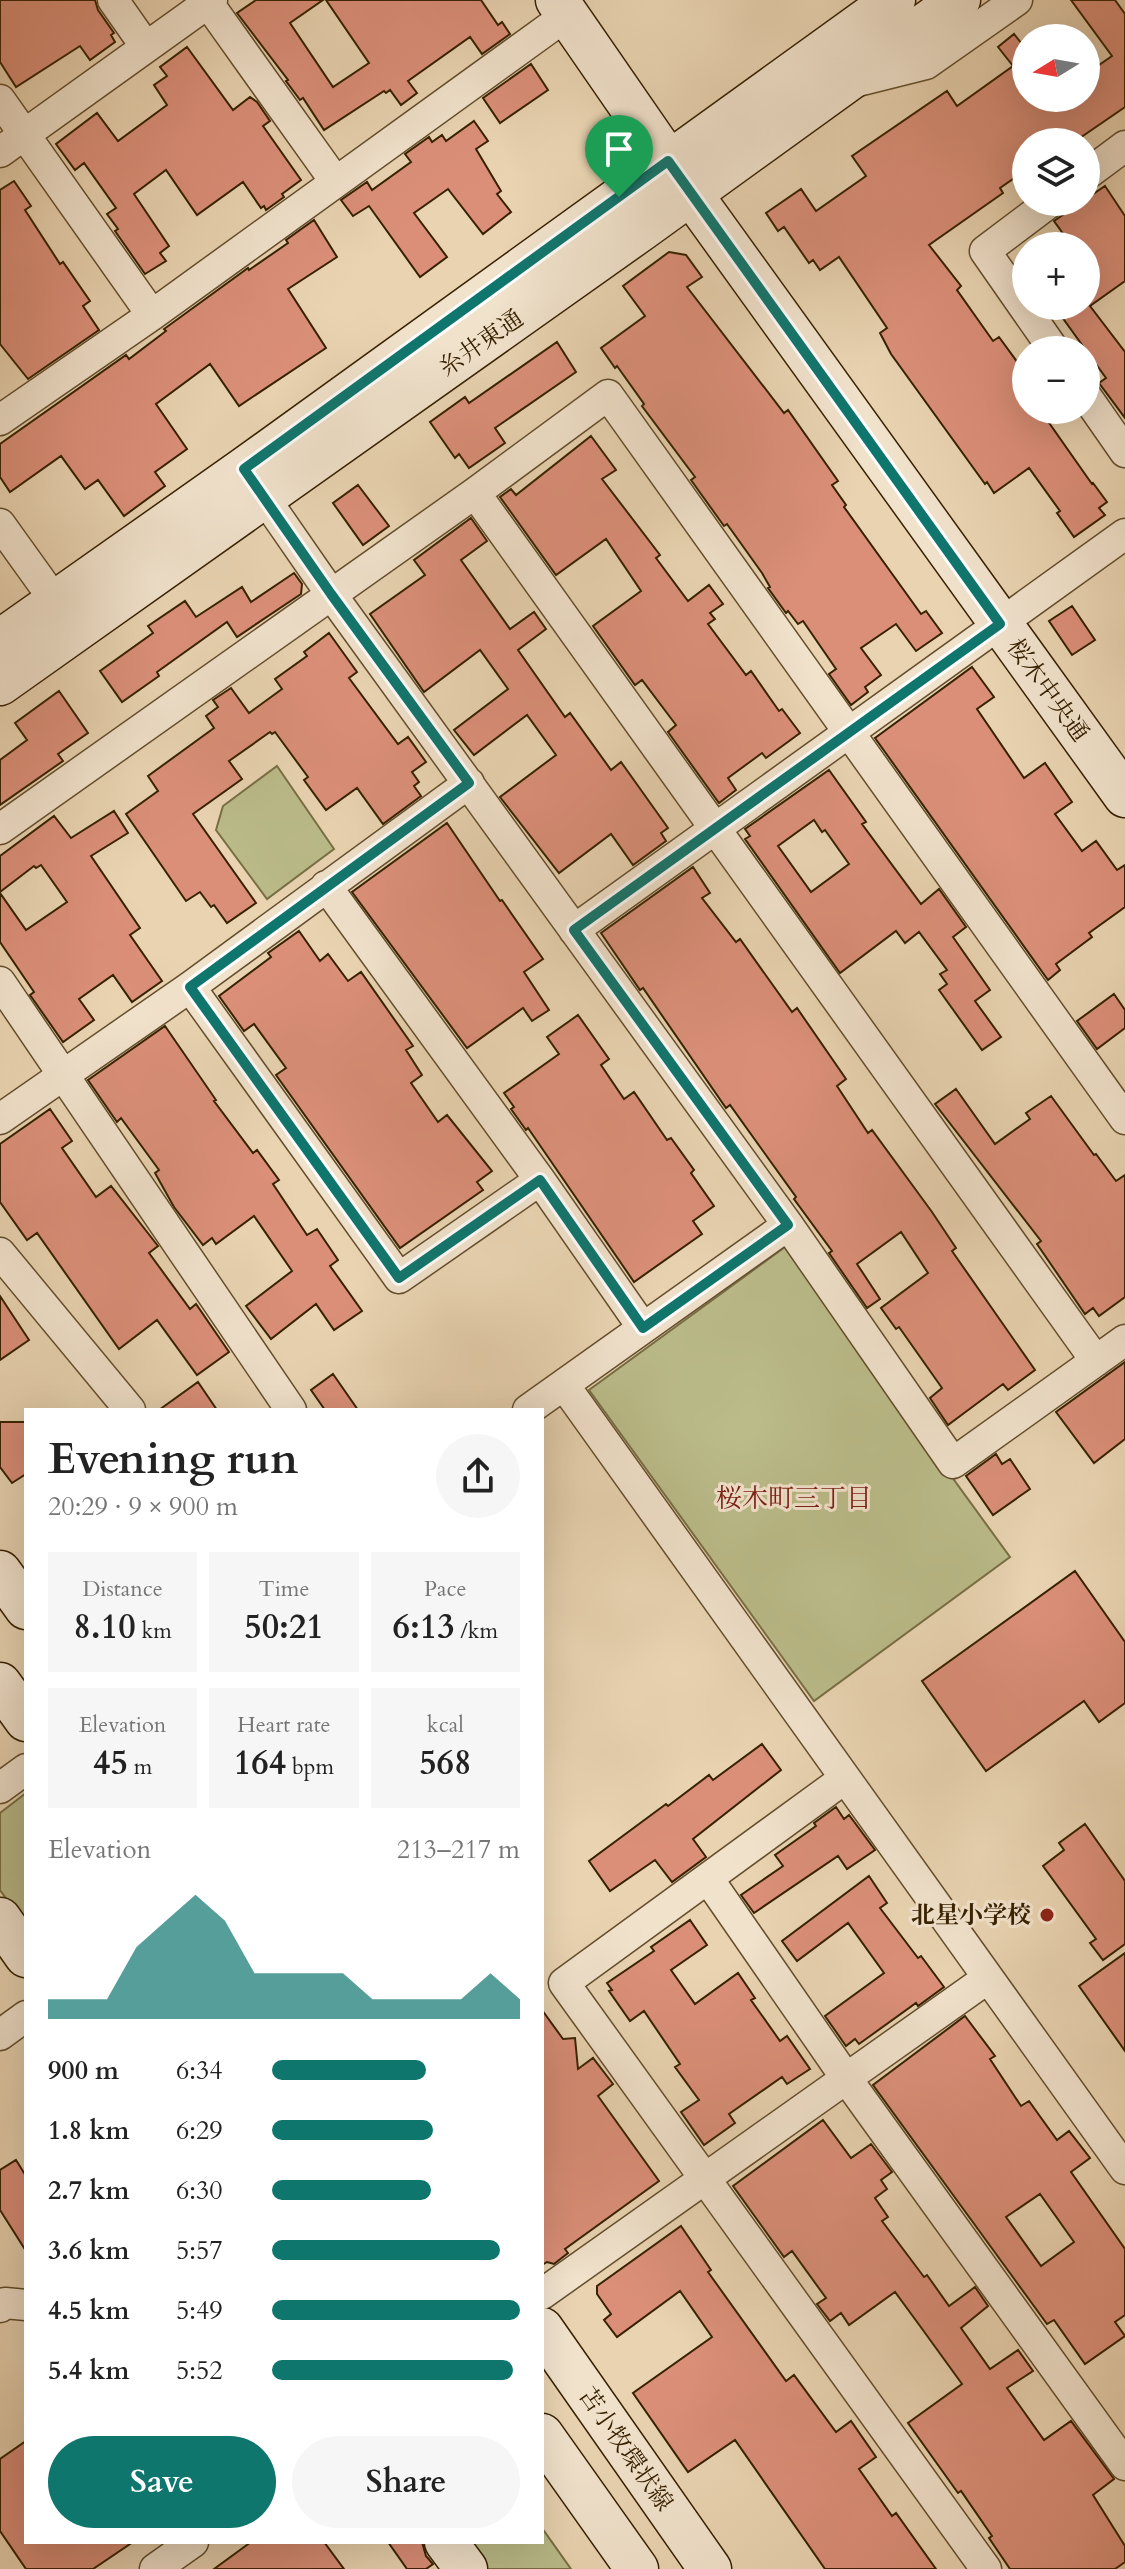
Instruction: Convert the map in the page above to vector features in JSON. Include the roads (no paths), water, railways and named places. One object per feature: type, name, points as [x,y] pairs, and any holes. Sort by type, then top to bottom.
[{"type":"street","points":[[113,0],[146,47]]},
{"type":"street","points":[[859,0],[835,66],[926,64],[1017,0]]},
{"type":"street","name":"糸井東通","points":[[835,66],[894,0]]},
{"type":"street","name":"糸井東通","points":[[0,684],[67,617],[835,66],[959,0]]},
{"type":"street","points":[[12,143],[210,1],[335,181]]},
{"type":"street","points":[[0,420],[152,315],[335,181],[562,8]]},
{"type":"street","name":"桜木中央通","points":[[562,8],[1125,796]]},
{"type":"street","points":[[0,100],[12,143],[152,315]]},
{"type":"street","points":[[1100,165],[1125,146]]},
{"type":"street","points":[[1031,216],[985,251],[1044,336]]},
{"type":"street","points":[[0,829],[475,493],[608,395],[1125,1119]]},
{"type":"street","points":[[1100,416],[1125,452]]},
{"type":"street","points":[[254,483],[788,1225],[953,1463],[1125,1340]]},
{"type":"street","points":[[475,493],[1096,1361]]},
{"type":"street","points":[[0,524],[67,617]]},
{"type":"street","points":[[574,930],[1125,534]]},
{"type":"street","name":"糸井東通","points":[[0,641],[67,617]]},
{"type":"street","points":[[0,1119],[190,987],[469,783]]},
{"type":"street","points":[[326,886],[540,1180],[643,1328]]},
{"type":"street","points":[[0,982],[290,1408]]},
{"type":"street","points":[[190,987],[399,1278],[540,1180]]},
{"type":"street","points":[[531,1408],[788,1225]]},
{"type":"street","points":[[0,1253],[128,1408]]},
{"type":"street","points":[[564,1385],[1125,2169]]},
{"type":"street","points":[[0,1572],[24,1605]]},
{"type":"street","points":[[0,1684],[24,1717]]},
{"type":"street","points":[[0,1788],[24,1770]]},
{"type":"street","points":[[844,1779],[564,1983],[986,2569]]},
{"type":"street","points":[[709,1880],[846,2078],[1125,2465]]},
{"type":"street","points":[[0,1919],[24,1953]]},
{"type":"street","points":[[544,2293],[988,1978]]},
{"type":"street","points":[[0,2035],[24,2017]]},
{"type":"street","points":[[0,2307],[5,2303],[24,2305]]},
{"type":"street","name":"苫小牧環状線","points":[[544,2332],[710,2569]]},
{"type":"street","points":[[544,2438],[637,2569]]},
{"type":"street","points":[[155,2569],[190,2544]]},
{"type":"place","name":"北星小学校","points":[[1047,1915]]},
{"type":"district","name":"桜木町三丁目","points":[[794,1498]]}]
